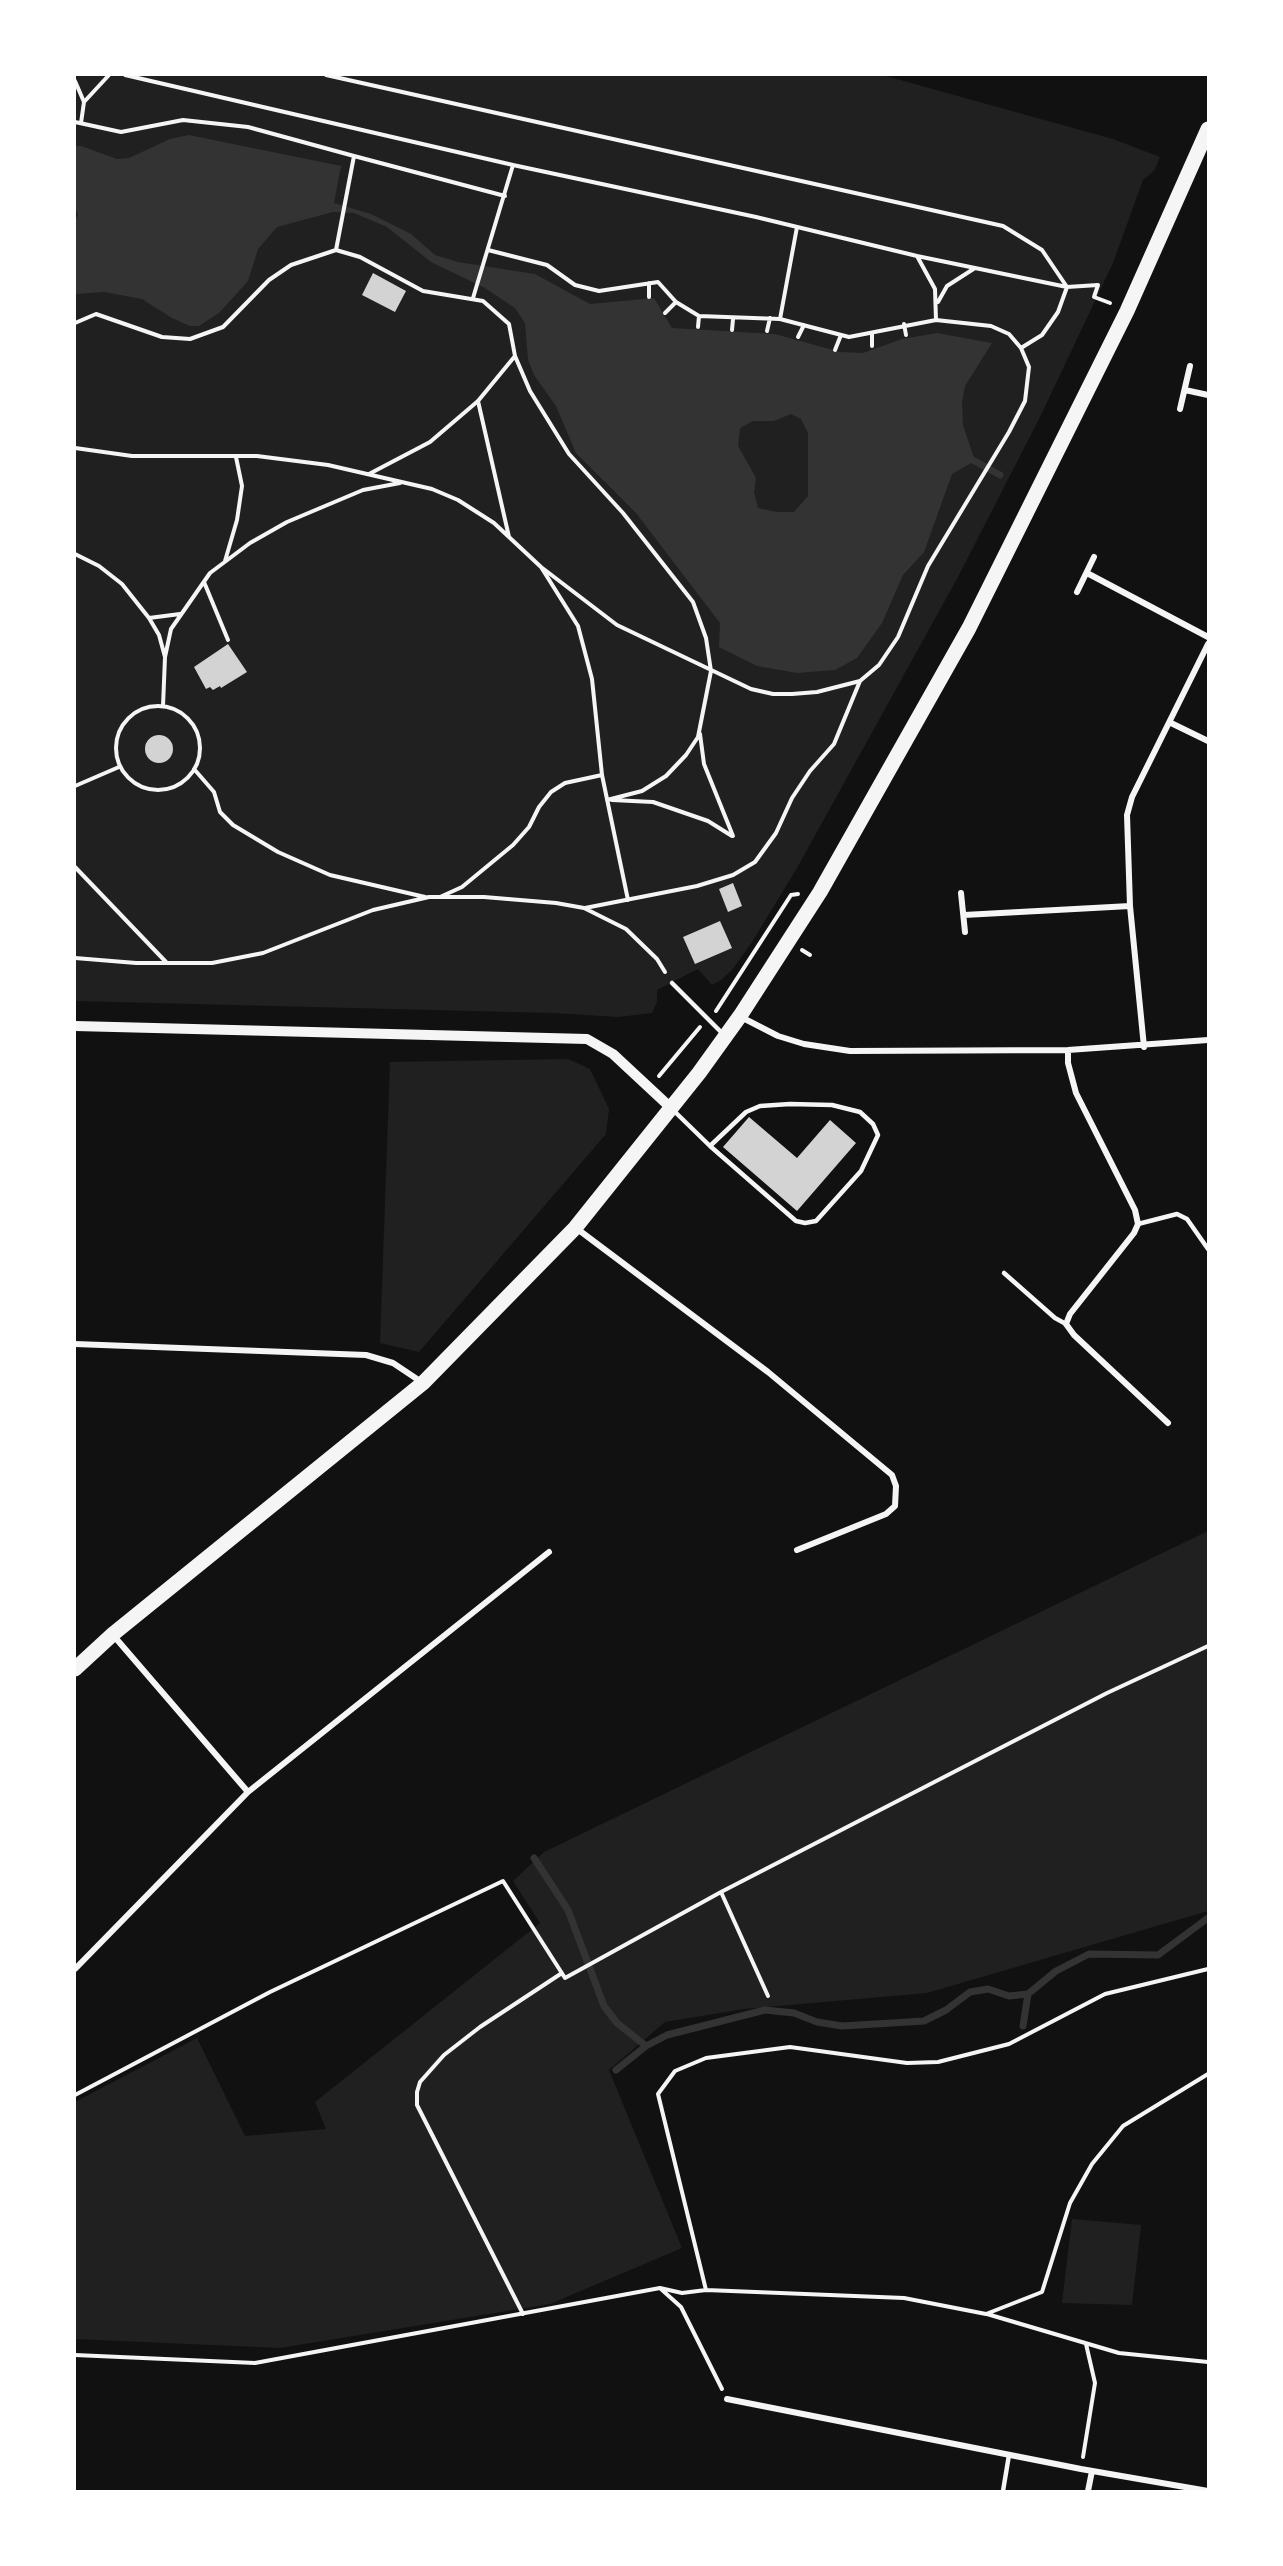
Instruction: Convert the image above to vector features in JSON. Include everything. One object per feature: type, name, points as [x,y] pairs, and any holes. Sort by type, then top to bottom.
[{"type":"main road","points":[[75,1669],[113,1634],[423,1383],[575,1228],[740,1017],[820,892],[969,628],[1127,311],[1208,129]]},
{"type":"street","points":[[1180,410],[1190,366]]},
{"type":"street","points":[[1185,390],[1208,394]]},
{"type":"street","points":[[1077,592],[1094,556]]},
{"type":"street","points":[[1087,573],[1208,637]]},
{"type":"street","points":[[1144,1047],[1130,906],[1126,814],[1132,797],[1171,723],[1208,644]]},
{"type":"street","points":[[1171,723],[1208,741]]},
{"type":"street","points":[[961,893],[965,932]]},
{"type":"street","points":[[964,915],[1130,906]]},
{"type":"street","points":[[740,1017],[795,1042],[850,1051],[1068,1050],[1144,1047],[1208,1040]]},
{"type":"street","points":[[75,1026],[586,1039],[613,1054],[671,1108]]},
{"type":"street","points":[[1068,1050],[1068,1063],[1076,1093],[1135,1210],[1138,1224],[1134,1233],[1070,1314],[1066,1324],[1074,1335],[1168,1423]]},
{"type":"street","points":[[575,1228],[768,1372],[892,1475],[896,1486],[896,1506],[886,1514],[797,1550]]},
{"type":"street","points":[[75,1344],[366,1355],[393,1364],[423,1383]]},
{"type":"street","points":[[75,1969],[248,1792],[549,1552]]},
{"type":"street","points":[[113,1634],[248,1792]]},
{"type":"street","points":[[727,2399],[1092,2472],[1177,2488],[1208,2491]]},
{"type":"street","points":[[1088,2491],[1092,2472]]},
{"type":"lane","points":[[672,982],[725,1036]]},
{"type":"lane","points":[[671,1108],[710,1146],[796,1221],[804,1223],[816,1221],[861,1171],[878,1135],[873,1124],[860,1112],[832,1105],[780,1104],[760,1106],[746,1112],[710,1146]]},
{"type":"lane","points":[[1138,1224],[1177,1214],[1188,1219],[1208,1248]]},
{"type":"lane","points":[[1004,1273],[1055,1318],[1066,1324]]},
{"type":"lane","points":[[1003,2491],[1010,2455]]},
{"type":"path","points":[[84,102],[109,75]]},
{"type":"path","points":[[125,75],[917,256],[1067,287],[1098,285],[1094,297],[1108,302]]},
{"type":"path","points":[[326,75],[1003,226],[1042,250],[1067,287]]},
{"type":"path","points":[[75,81],[84,102],[81,123]]},
{"type":"path","points":[[75,122],[121,132],[183,120],[248,127],[505,196]]},
{"type":"path","points":[[336,250],[340,217],[354,156]]},
{"type":"path","points":[[473,298],[513,165]]},
{"type":"path","points":[[780,319],[797,227]]},
{"type":"path","points":[[75,323],[96,314],[162,337],[190,339],[223,327],[269,280],[291,265],[336,250],[360,257],[423,291],[483,301],[509,324],[515,356],[530,391],[569,454],[623,513],[693,602],[706,638],[711,671],[698,736],[686,754],[666,776],[642,791],[608,800]]},
{"type":"path","points":[[75,448],[132,456],[257,456],[328,465],[407,483],[458,500],[494,523],[541,567],[616,626],[711,671],[751,688],[773,694],[817,692],[860,681],[879,665],[898,637],[928,566],[984,477],[1025,401],[1029,367],[1021,348],[1010,334],[991,326],[936,320],[904,324],[873,334],[849,337],[780,319],[699,316],[676,302],[658,282],[599,291],[576,285],[547,265],[488,250]]},
{"type":"path","points":[[917,256],[929,274],[937,302],[936,320]]},
{"type":"path","points":[[937,302],[947,286],[975,268]]},
{"type":"path","points":[[649,284],[649,297]]},
{"type":"path","points":[[1021,348],[1042,335],[1058,312],[1067,287]]},
{"type":"path","points":[[665,313],[676,302]]},
{"type":"path","points":[[698,327],[699,316]]},
{"type":"path","points":[[767,331],[770,318]]},
{"type":"path","points":[[732,330],[733,319]]},
{"type":"path","points":[[904,324],[906,335]]},
{"type":"path","points":[[798,337],[804,325]]},
{"type":"path","points":[[872,346],[873,334]]},
{"type":"path","points":[[835,350],[841,335]]},
{"type":"path","points":[[369,474],[430,442],[478,401],[515,356]]},
{"type":"path","points":[[478,401],[510,537]]},
{"type":"path","points":[[225,562],[237,520],[242,486],[236,457]]},
{"type":"path","points":[[163,706],[165,657],[171,629],[204,582],[225,562],[250,543],[287,522],[363,490],[407,483]]},
{"type":"path","points":[[75,554],[99,566],[122,584],[149,618],[159,635],[165,657]]},
{"type":"path","points":[[541,567],[578,626],[592,679],[602,775],[628,900]]},
{"type":"path","points":[[204,582],[228,640]]},
{"type":"path","points":[[149,618],[180,614]]},
{"type":"path","points":[[584,908],[697,886],[733,875],[755,862],[776,833],[792,798],[810,771],[834,744],[860,681]]},
{"type":"path","points":[[147,706],[163,706],[176,709],[188,718],[196,729],[200,742],[200,756],[194,769],[175,786],[150,790],[138,786],[120,767],[115,752],[116,737],[122,723],[133,713],[147,706]]},
{"type":"path","points":[[608,800],[653,802],[708,821],[733,836],[705,764],[700,734],[698,736]]},
{"type":"path","points":[[75,786],[120,767]]},
{"type":"path","points":[[194,769],[214,792],[220,812],[233,825],[278,852],[330,875],[429,897],[494,897],[584,908],[626,929],[657,959],[672,982]]},
{"type":"path","points":[[439,897],[462,887],[513,844],[529,827],[539,807],[551,792],[565,783],[602,775]]},
{"type":"path","points":[[75,867],[166,963]]},
{"type":"path","points":[[716,1011],[791,895]]},
{"type":"path","points":[[75,958],[213,963],[263,953],[373,910],[429,897]]},
{"type":"path","points":[[803,951],[810,955]]},
{"type":"path","points":[[664,1070],[698,1029]]},
{"type":"path","points":[[75,2096],[270,1992],[503,1881],[565,1978],[722,1892],[1107,1694],[1208,1646]]},
{"type":"path","points":[[722,1892],[768,1996]]},
{"type":"path","points":[[706,2290],[658,2094],[675,2071],[706,2058],[790,2047],[907,2063],[938,2062],[1009,2044],[1105,1994],[1208,1969]]},
{"type":"path","points":[[523,2314],[417,2105],[417,2092],[420,2082],[444,2055],[480,2027],[562,1973]]},
{"type":"path","points":[[986,2314],[1042,2292],[1070,2203],[1092,2164],[1123,2126],[1208,2074]]},
{"type":"path","points":[[660,2288],[681,2307],[727,2399]]},
{"type":"path","points":[[75,2355],[255,2363],[660,2288],[682,2293],[706,2290],[904,2298],[986,2314],[1119,2353],[1208,2362]]},
{"type":"path","points":[[1080,2469],[1095,2383],[1086,2343]]},
{"type":"shaded area","points":[[75,75],[882,75],[1113,139],[1160,157],[1154,171],[1143,180],[1113,263],[1041,415],[958,577],[797,868],[752,942],[732,970],[721,980],[712,985],[698,969],[657,990],[657,1002],[652,1013],[618,1017],[552,1013],[75,1001]]},
{"type":"shaded area","points":[[189,135],[341,166],[334,203],[371,214],[411,234],[435,255],[458,262],[535,274],[590,304],[654,298],[672,328],[775,334],[840,352],[863,353],[902,339],[937,333],[992,343],[965,386],[962,403],[963,425],[975,461],[952,474],[924,552],[903,575],[882,623],[857,658],[835,670],[797,673],[757,666],[719,647],[720,623],[636,513],[576,453],[556,406],[534,375],[528,360],[525,323],[515,308],[485,288],[431,262],[387,227],[354,213],[333,212],[277,227],[258,249],[248,281],[219,313],[199,326],[190,326],[172,318],[142,299],[104,292],[75,294],[75,222],[78,214],[75,208],[75,146],[117,159],[129,158],[170,139]],"holes":[[[791,414],[801,419],[808,433],[808,496],[794,512],[777,512],[758,508],[754,492],[756,478],[738,446],[740,428],[753,421],[774,421]]]},
{"type":"shaded area","points":[[568,1059],[590,1069],[609,1109],[606,1134],[419,1352],[380,1343],[390,1062]]},
{"type":"shaded area","points":[[1208,1531],[1208,1911],[927,1993],[744,2009],[665,2022],[609,2070],[682,2248],[550,2304],[280,2348],[75,2339],[75,2102],[197,2038],[245,2136],[326,2129],[315,2102],[540,1923],[513,1881],[544,1852]]},
{"type":"shaded area","points":[[1072,2219],[1141,2225],[1132,2305],[1062,2303]]},
{"type":"building","points":[[373,273],[406,291],[395,312],[362,295]]},
{"type":"building","points":[[228,644],[247,672],[221,688],[220,686],[213,690],[210,687],[206,689],[194,667]]},
{"type":"building","points":[[159,735],[169,739],[173,749],[169,759],[159,763],[149,759],[145,749],[149,739]]},
{"type":"building","points":[[733,883],[742,906],[728,912],[719,889]]},
{"type":"building","points":[[720,921],[732,948],[695,964],[683,937]]},
{"type":"building","points":[[749,1117],[797,1158],[830,1120],[856,1143],[797,1211],[723,1147]]},
{"type":"waterway","points":[[969,458],[1000,475]]},
{"type":"waterway","points":[[534,1858],[568,1910],[604,2006],[617,2023],[646,2046]]},
{"type":"waterway","points":[[616,2070],[646,2046],[667,2035],[765,2010],[794,2013],[817,2022],[842,2026],[924,2021],[946,2010],[970,1992],[988,1989],[1009,1996],[1028,1994],[1056,1971],[1089,1954],[1158,1955],[1208,1918]]},
{"type":"waterway","points":[[1023,2026],[1028,1994]]}]
